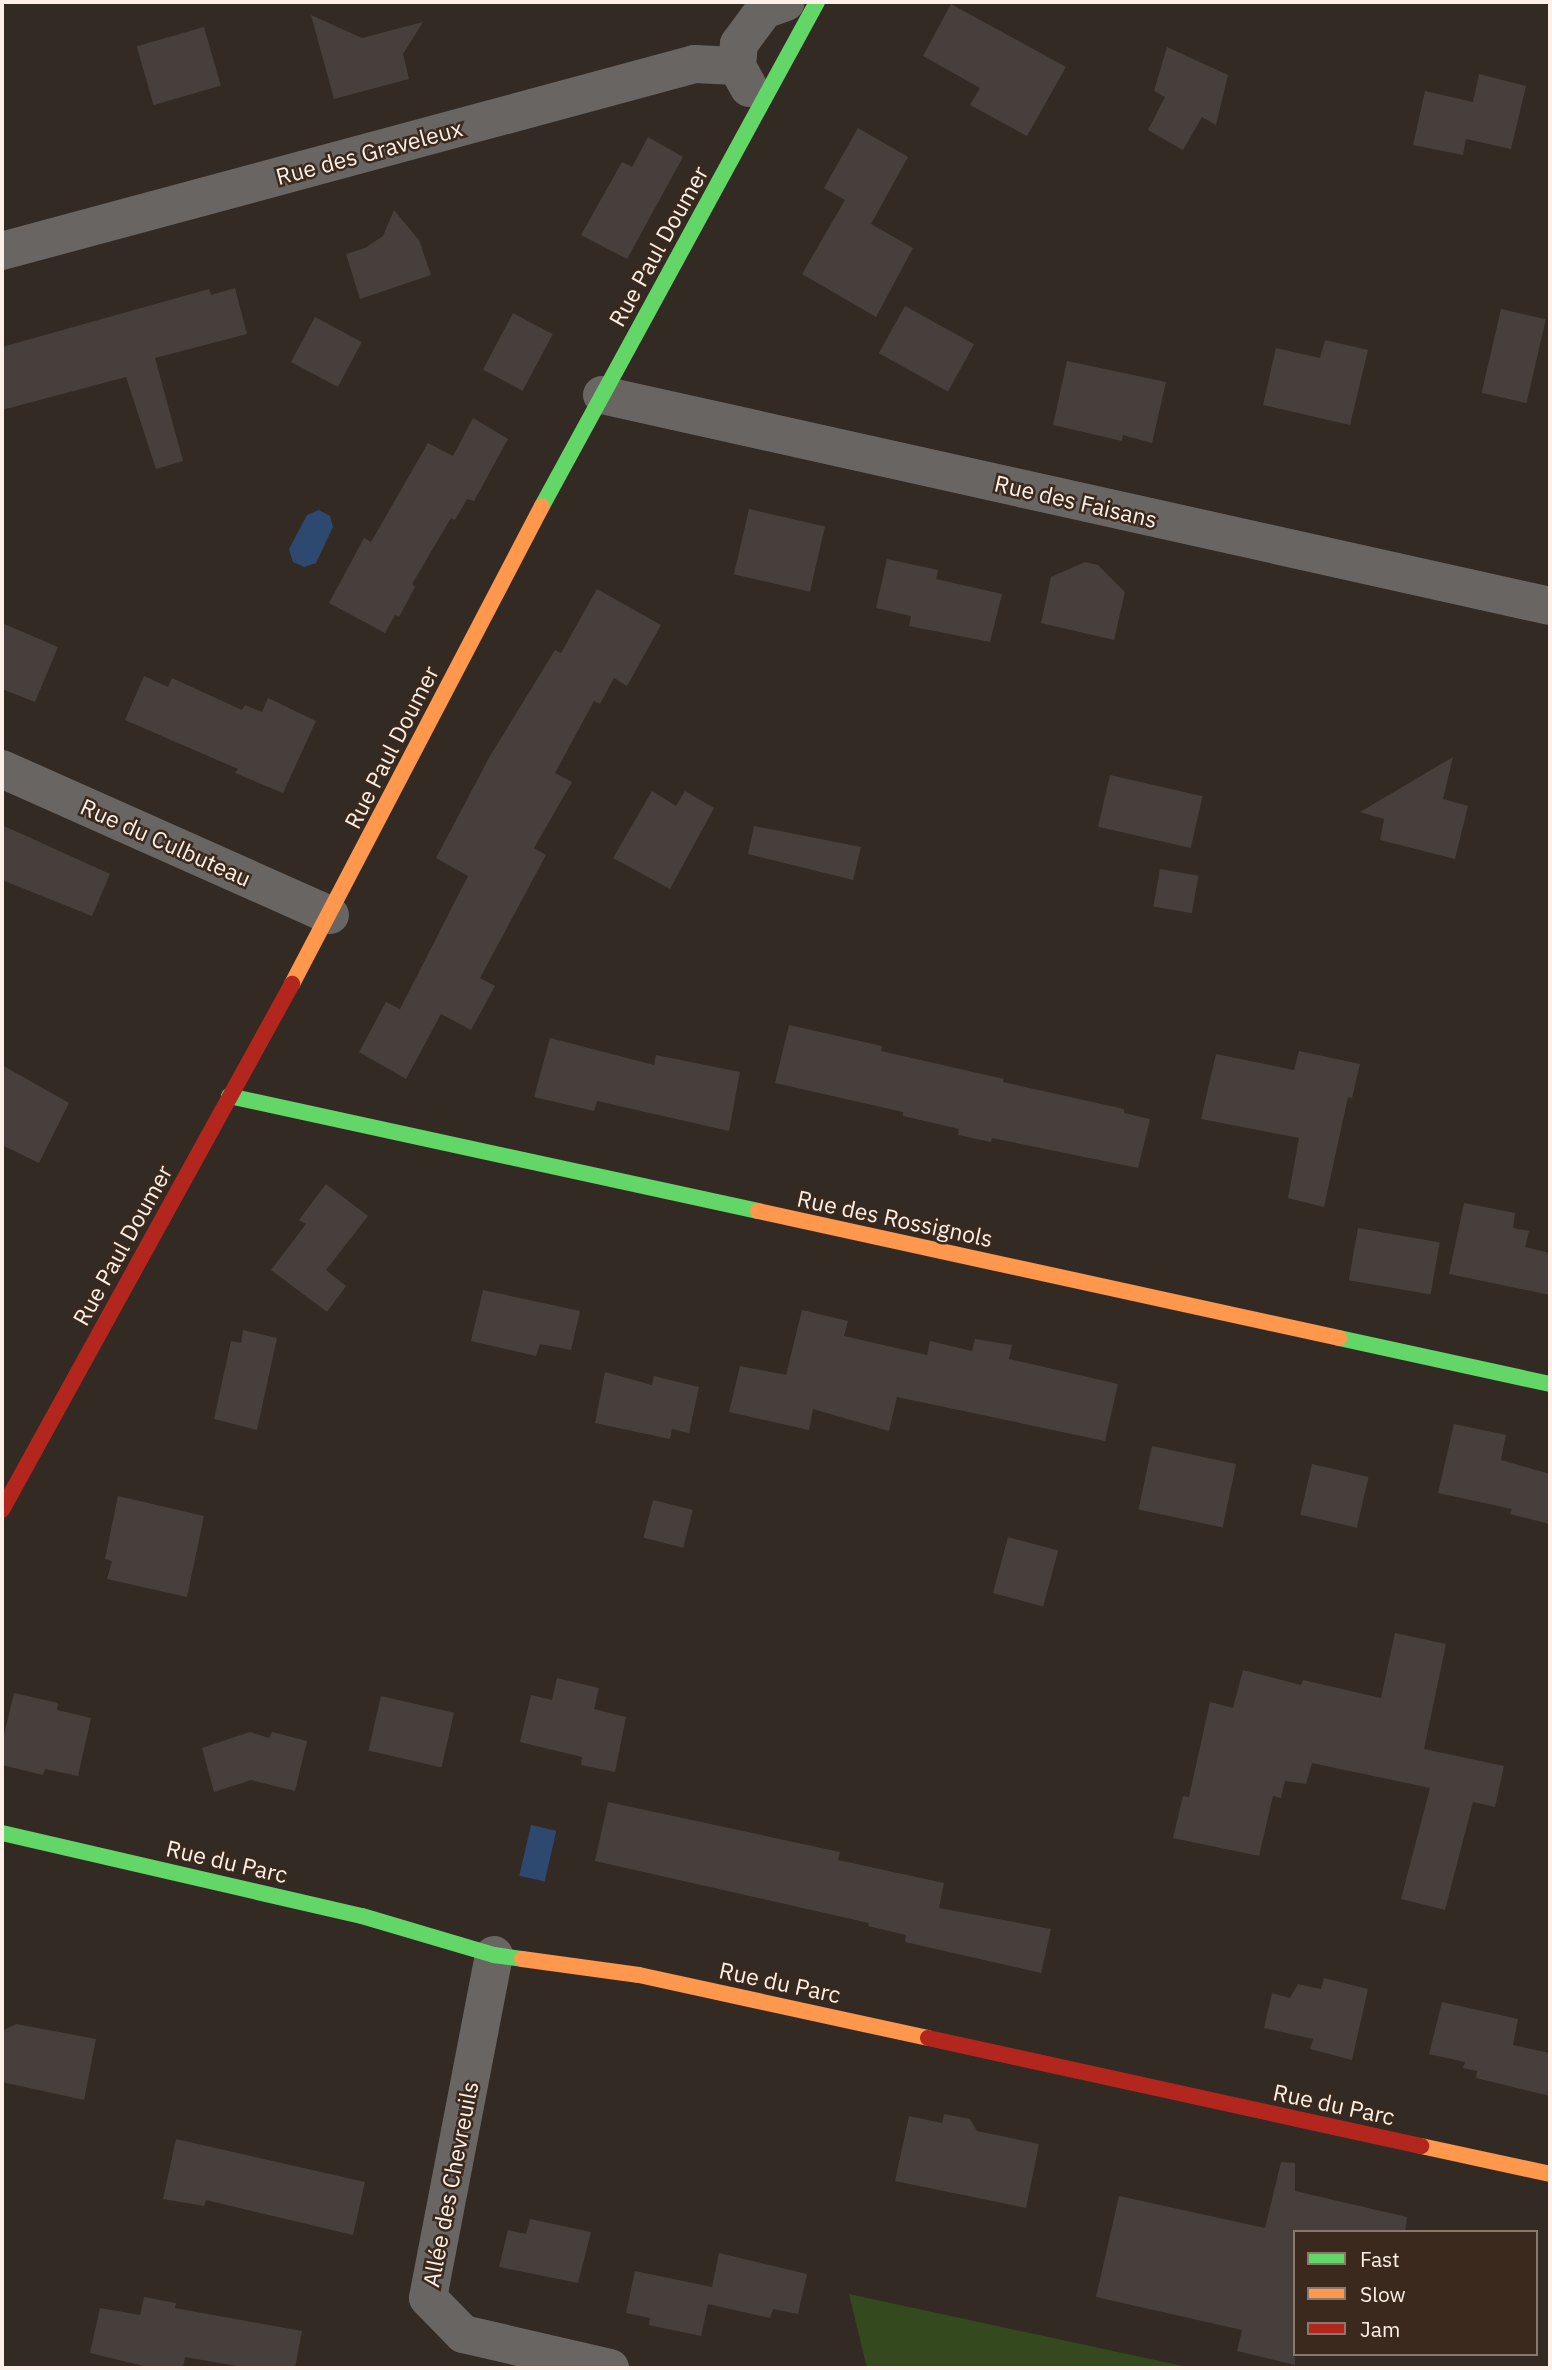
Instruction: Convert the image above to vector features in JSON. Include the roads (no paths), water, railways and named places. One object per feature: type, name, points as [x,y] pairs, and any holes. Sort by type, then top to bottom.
[{"type":"street","points":[[766,98],[746,86],[737,66],[741,13],[802,3]]},
{"type":"street","name":"Rue Paul Doumer","points":[[2,1510],[330,915],[497,589],[766,98],[802,3]]},
{"type":"street","name":"Rue des Graveleux","points":[[2,251],[695,64],[737,66]]},
{"type":"street","name":"Rue des Faisans","points":[[602,395],[1550,606]]},
{"type":"street","name":"Rue du Culbuteau","points":[[2,769],[330,915]]},
{"type":"street","name":"Rue des Rossignols","points":[[229,1096],[1550,1384]]},
{"type":"street","name":"Rue du Parc","points":[[2,1833],[362,1916],[494,1955],[639,1975],[1550,2174]]},
{"type":"street","name":"Allée des Chevreuils","points":[[494,1955],[428,2298],[463,2334],[610,2368]]},
{"type":"water","points":[[319,510],[330,516],[333,527],[316,563],[304,567],[293,562],[289,549],[307,515]]},
{"type":"water","points":[[531,1825],[556,1831],[545,1882],[519,1876]]}]
